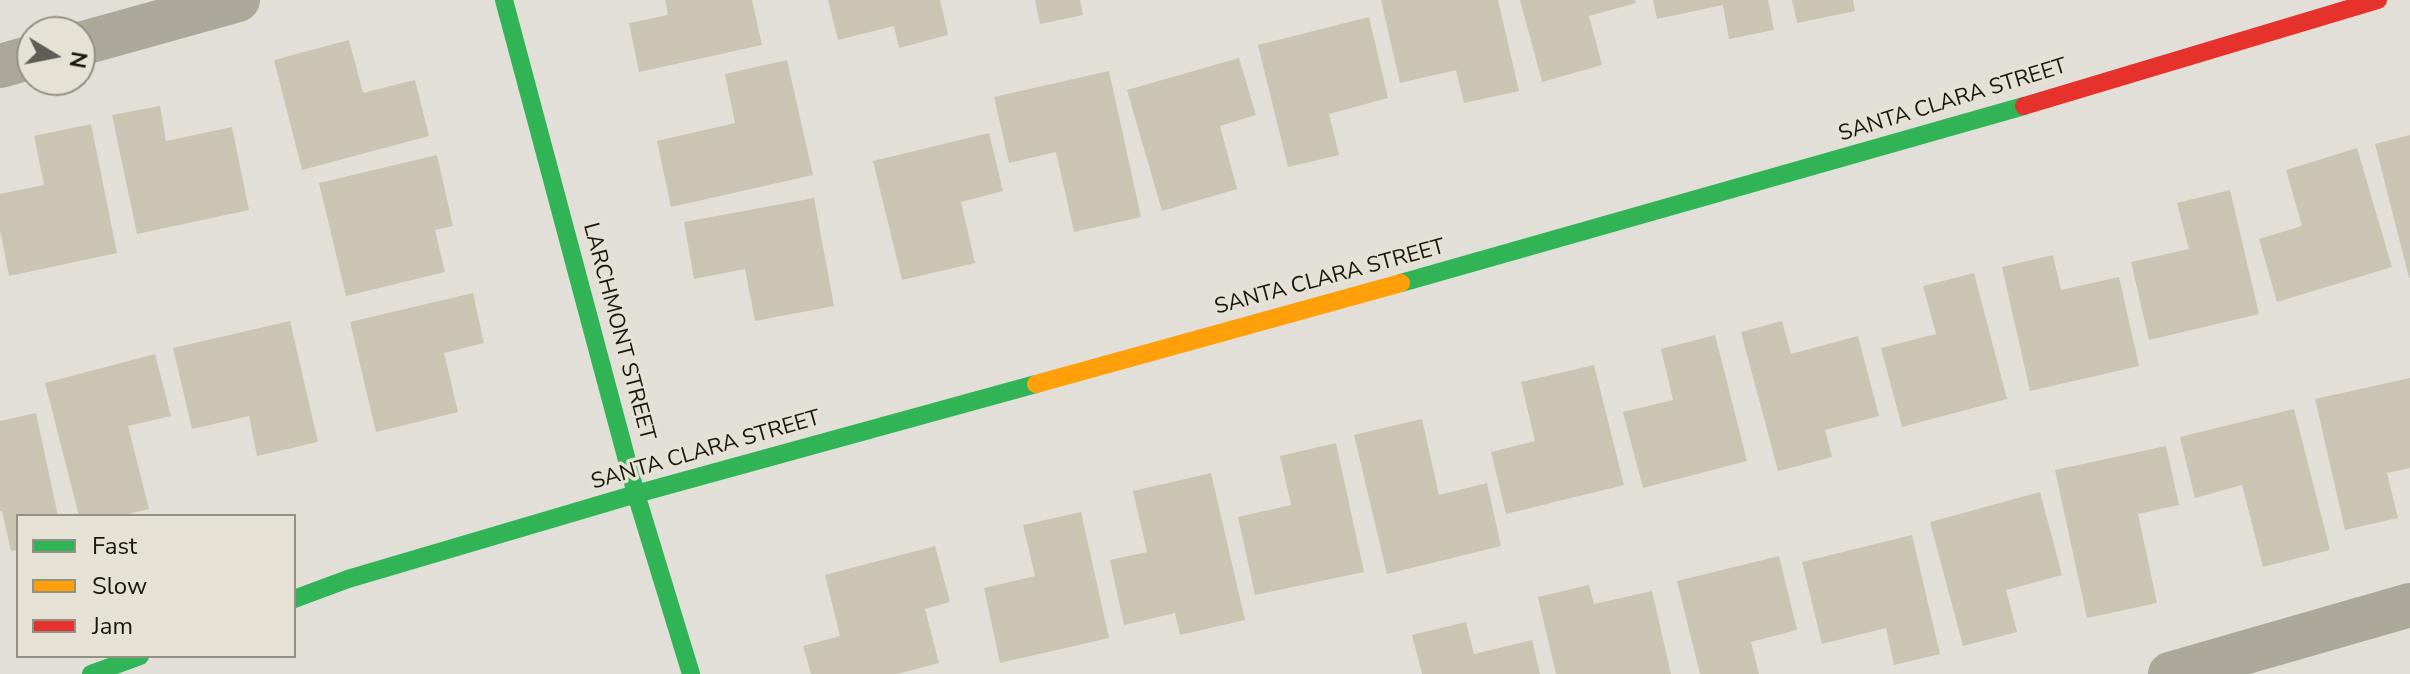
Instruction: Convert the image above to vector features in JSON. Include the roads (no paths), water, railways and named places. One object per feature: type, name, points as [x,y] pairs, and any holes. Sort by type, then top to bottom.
[{"type":"main road","name":"LARCHMONT STREET","points":[[504,0],[636,494],[691,674]]},
{"type":"main road","name":"SANTA CLARA STREET","points":[[296,598],[348,579],[636,494],[1887,146],[2378,0]]},
{"type":"main road","points":[[91,674],[135,658]]},
{"type":"street","points":[[96,40],[238,0]]},
{"type":"street","points":[[2170,674],[2410,605]]}]
